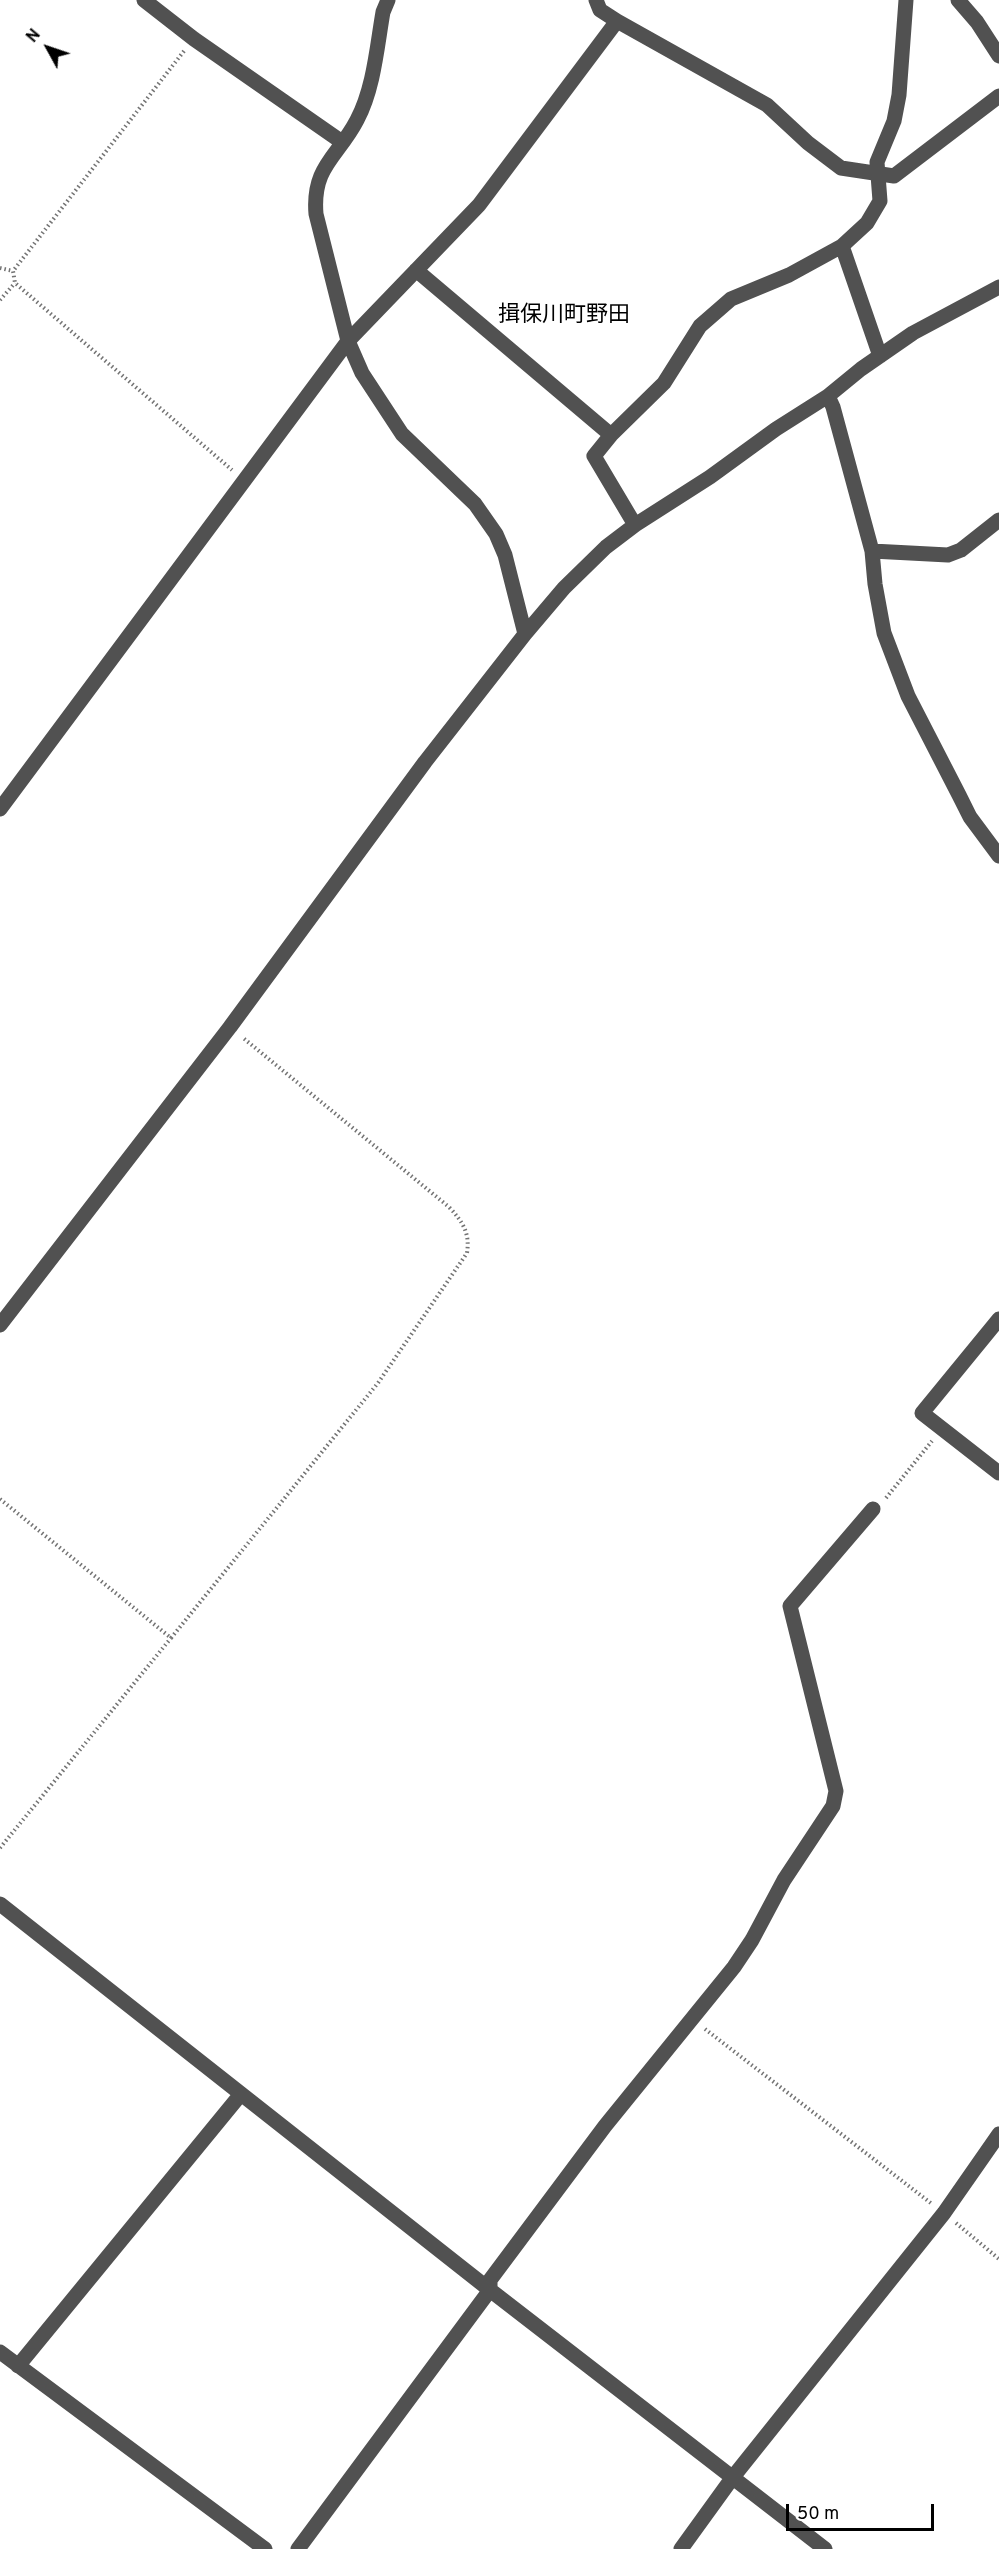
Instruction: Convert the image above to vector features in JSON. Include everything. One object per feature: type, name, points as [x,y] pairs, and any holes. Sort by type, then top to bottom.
[{"type":"street","points":[[144,0],[194,39],[342,142]]},
{"type":"street","points":[[388,0],[368,89],[357,120],[317,179],[316,214],[348,341],[362,373],[402,434],[475,504],[496,534],[505,555],[525,634]]},
{"type":"street","points":[[596,0],[600,10],[617,21],[767,105],[808,143],[841,168],[894,176],[999,96]]},
{"type":"street","points":[[635,525],[594,456],[611,435],[664,383],[700,326],[731,299],[789,275],[842,246],[867,223],[880,201],[877,162],[894,121],[906,0]]},
{"type":"street","points":[[958,0],[977,22],[999,56]]},
{"type":"street","points":[[0,809],[348,341],[478,205],[617,21]]},
{"type":"street","points":[[842,246],[880,356]]},
{"type":"street","points":[[416,270],[611,435]]},
{"type":"street","points":[[0,1325],[230,1027],[425,762],[525,634],[573,580],[606,548],[635,525],[828,396],[913,333],[999,287]]},
{"type":"street","points":[[828,396],[833,407],[872,551],[874,584],[884,633],[908,696],[970,816],[999,856]]},
{"type":"street","points":[[872,551],[948,555],[961,550],[999,520]]},
{"type":"street","points":[[999,1319],[922,1413],[999,1473]]},
{"type":"street","points":[[297,2549],[490,2290],[490,2280],[573,2169],[752,1940],[784,1880],[833,1806],[836,1791],[790,1606],[873,1509]]},
{"type":"street","points":[[0,1904],[490,2290],[825,2549]]},
{"type":"street","points":[[18,2366],[241,2094]]},
{"type":"street","points":[[681,2549],[733,2477],[944,2213],[999,2134]]},
{"type":"street","points":[[0,2352],[265,2549]]},
{"type":"path","points":[[194,39],[14,272],[15,283],[244,480]]},
{"type":"path","points":[[0,268],[14,272]]},
{"type":"path","points":[[0,300],[15,283]]},
{"type":"path","points":[[0,1848],[378,1383],[467,1253],[469,1239],[462,1222],[449,1208],[230,1027]]},
{"type":"path","points":[[873,1509],[879,1507],[942,1429]]},
{"type":"path","points":[[0,1499],[171,1638]]},
{"type":"path","points":[[692,2019],[944,2213],[999,2259]]},
{"type":"district","name":"揖保川町野田","points":[[564,317]]}]
